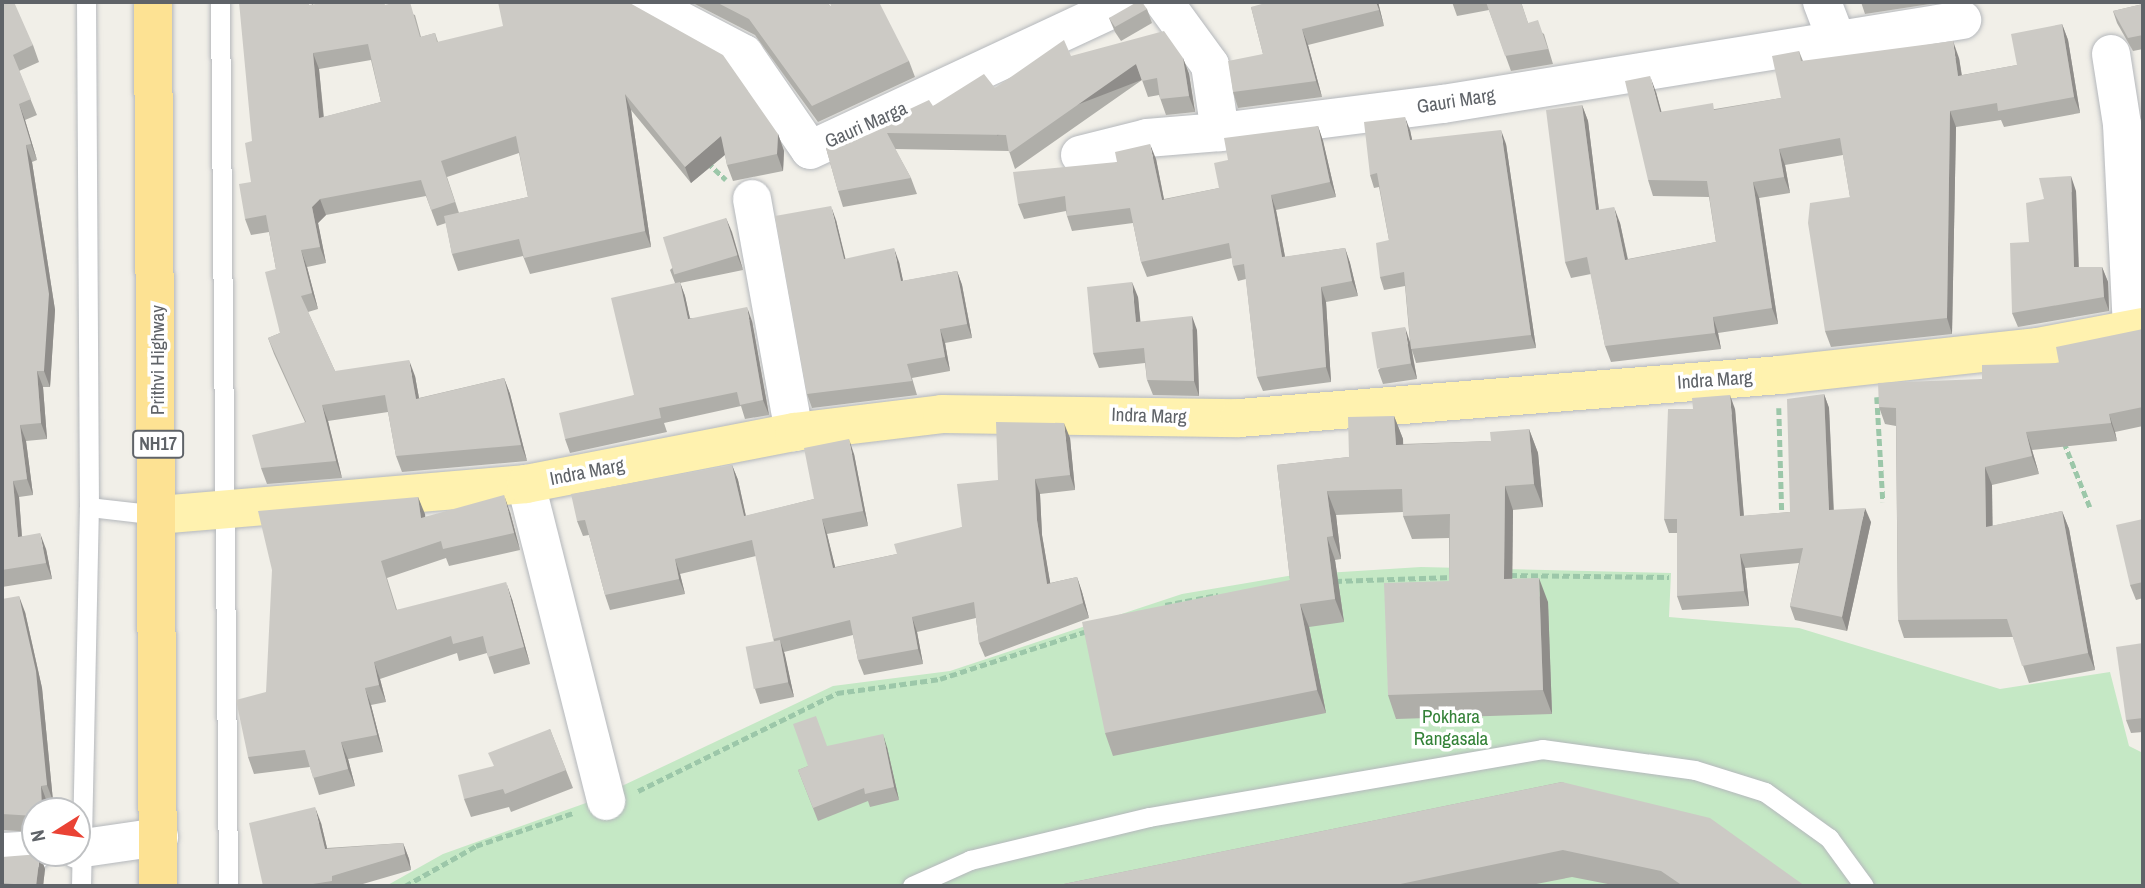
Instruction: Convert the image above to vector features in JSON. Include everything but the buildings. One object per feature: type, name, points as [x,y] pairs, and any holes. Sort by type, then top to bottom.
[{"type":"highway","name":"Prithvi Highway","points":[[153,2],[158,886]]},
{"type":"main road","name":"Indra Marg","points":[[158,515],[220,507],[526,484],[794,432],[1002,411],[1239,418],[1780,375],[1876,365],[2137,328]]},
{"type":"street","name":"Gauri Marga","points":[[645,2],[744,54],[810,149],[1128,2]]},
{"type":"street","points":[[1164,2],[1210,65],[1220,132]]},
{"type":"street","name":"Gauri Marg","points":[[1080,155],[1147,138],[1220,132],[1443,104],[1828,19],[1962,20]]},
{"type":"street","points":[[2111,54],[2122,124],[2137,328]]},
{"type":"street","points":[[752,199],[794,432]]},
{"type":"street","points":[[526,484],[607,801]]},
{"type":"street","points":[[91,847],[159,837]]},
{"type":"street","points":[[2,852],[21,851]]},
{"type":"lane","points":[[81,797],[89,507],[86,2]]},
{"type":"lane","points":[[220,2],[220,507],[228,886]]},
{"type":"lane","points":[[89,507],[158,515]]},
{"type":"lane","points":[[912,886],[970,860],[1149,817],[1542,749],[1695,770],[1765,792],[1829,838],[1864,886]]},
{"type":"lane","points":[[80,867],[81,886]]},
{"type":"path","points":[[697,151],[752,199]]},
{"type":"path","points":[[1876,365],[1882,502]]},
{"type":"path","points":[[1780,375],[1778,511],[1790,528]]},
{"type":"path","points":[[2062,432],[2066,457],[2090,506]]},
{"type":"path","points":[[1504,575],[1669,577]]},
{"type":"path","points":[[1321,581],[1465,576]]},
{"type":"path","points":[[1157,608],[1233,593]]},
{"type":"path","points":[[405,886],[476,846],[647,788],[763,724],[837,693],[940,679],[1093,629]]},
{"type":"green space","name":"Pokhara Rangasala","points":[[1421,567],[1671,573],[1669,617],[1799,628],[2000,689],[2110,672],[2129,746],[2143,753],[2143,886],[386,886],[443,854],[586,803],[833,686],[950,671],[1182,594],[1294,575]]}]
